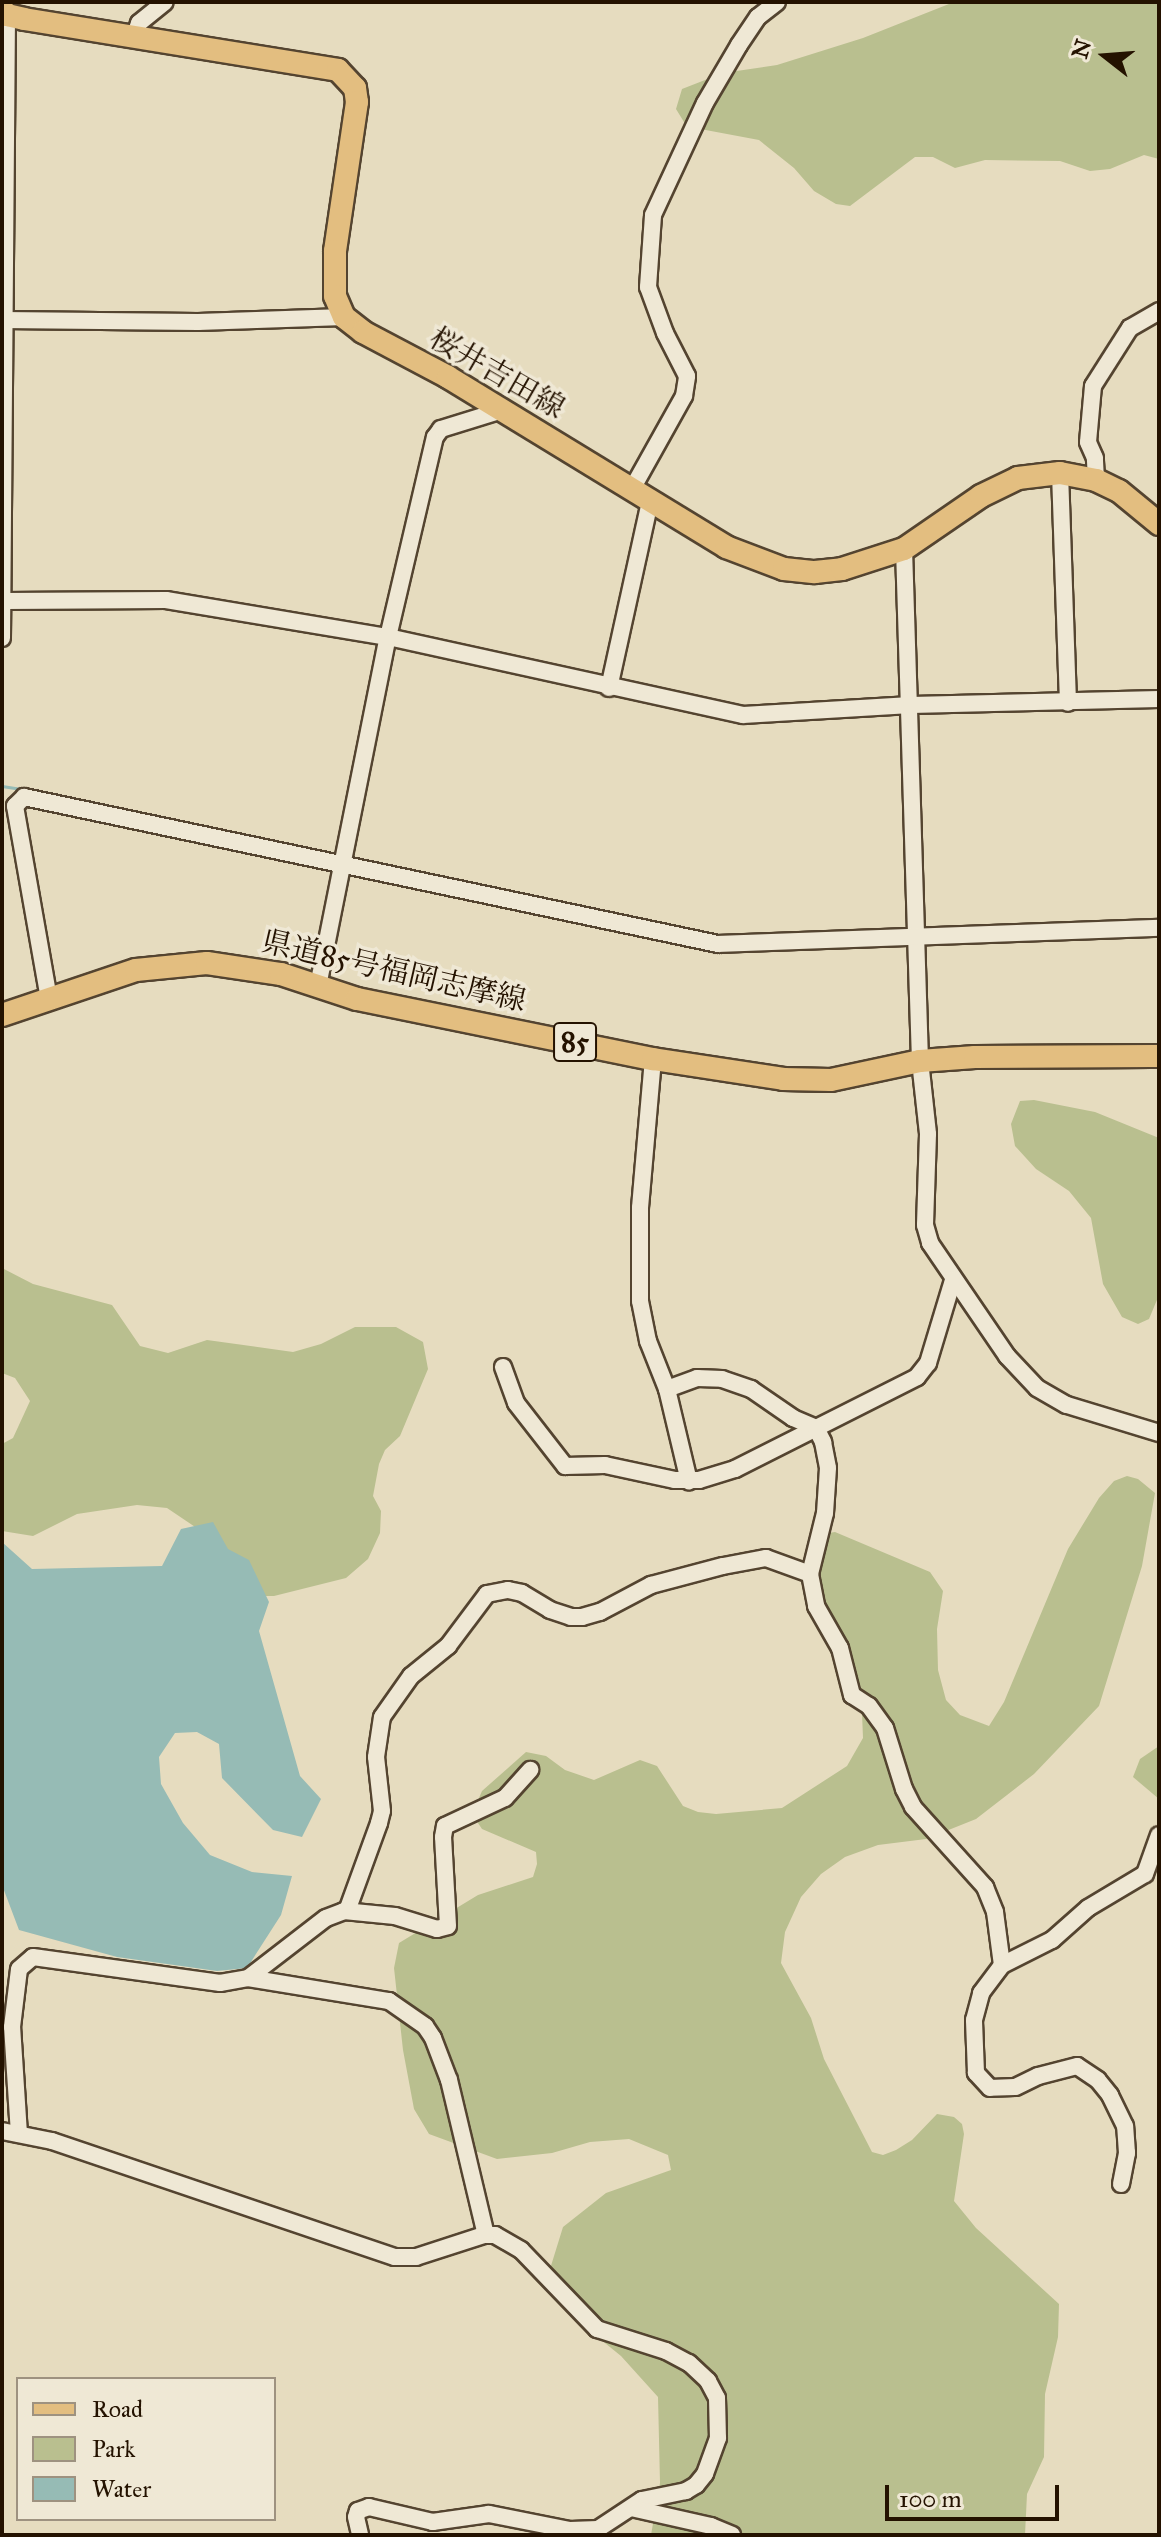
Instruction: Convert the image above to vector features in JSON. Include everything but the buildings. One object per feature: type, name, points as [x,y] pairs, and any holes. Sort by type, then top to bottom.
[{"type":"main road","points":[[4,13],[330,68],[348,77],[355,88],[357,102],[334,273],[335,296],[344,317]]},
{"type":"main road","name":"桜井吉田線","points":[[344,317],[363,332],[448,377],[726,547],[784,569],[815,572],[842,569],[904,549],[993,490],[1018,478],[1060,473],[1096,480],[1141,506],[1159,524]]},
{"type":"main road","name":"県道85号福岡志摩線","points":[[2,1015],[136,970],[185,964],[258,969],[357,999],[653,1059],[731,1073],[805,1080],[852,1077],[920,1061],[975,1057],[1159,1056]]},
{"type":"street","points":[[134,37],[139,23],[165,2]]},
{"type":"street","points":[[609,688],[641,495],[680,404],[687,376],[665,333],[648,287],[653,215],[705,103],[758,17],[777,2]]},
{"type":"street","points":[[2,638],[5,601],[4,13]]},
{"type":"street","points":[[1096,480],[1095,458],[1088,442],[1093,386],[1130,328],[1159,311]]},
{"type":"street","points":[[4,320],[198,322],[344,317]]},
{"type":"street","points":[[318,986],[388,637],[435,437],[441,429],[499,411]]},
{"type":"street","points":[[1060,473],[1068,703]]},
{"type":"street","points":[[904,549],[920,1061],[928,1134],[925,1225],[936,1255],[953,1280],[1007,1356],[1037,1388],[1067,1405],[1159,1433]]},
{"type":"street","points":[[5,601],[166,600],[388,637],[743,715],[911,705],[1159,699]]},
{"type":"street","points":[[49,999],[15,806],[24,797],[718,944],[1159,928]]},
{"type":"street","points":[[653,1059],[640,1208],[640,1301],[648,1341],[667,1389],[689,1481]]},
{"type":"street","points":[[503,1367],[516,1403],[565,1466],[625,1467],[689,1481],[735,1469],[917,1377],[928,1363],[953,1280]]},
{"type":"street","points":[[667,1389],[697,1378],[722,1379],[751,1389],[793,1418],[816,1428],[823,1442],[828,1468],[828,1496],[810,1574],[816,1606],[840,1648],[852,1695],[869,1706],[885,1728],[913,1807],[973,1872],[993,1902],[1002,1965]]},
{"type":"street","points":[[347,1911],[382,1811],[376,1757],[382,1717],[411,1676],[448,1646],[487,1594],[508,1590],[522,1593],[550,1610],[582,1617],[600,1612],[651,1585],[723,1566],[766,1558],[810,1574]]},
{"type":"street","points":[[248,1978],[326,1918],[347,1911],[395,1916],[437,1929],[448,1926],[445,1826],[498,1802],[530,1770]]},
{"type":"street","points":[[1121,2184],[1127,2153],[1125,2126],[1110,2095],[1098,2080],[1077,2066],[996,2089],[982,2083],[976,2073],[974,2020],[981,1993],[1002,1965],[1052,1940],[1088,1908],[1145,1874],[1159,1835]]},
{"type":"street","points":[[360,2535],[356,2517],[358,2511],[369,2507],[433,2522],[501,2515],[581,2531],[613,2522],[651,2496],[686,2491],[705,2474],[720,2426],[717,2398],[708,2381],[689,2363],[666,2351],[597,2329],[509,2241],[486,2235],[416,2257],[395,2257],[52,2141],[10,2133],[12,2027],[19,1969],[33,1957],[220,1983],[248,1978],[389,2001],[425,2026],[449,2080],[486,2235]]},
{"type":"street","points":[[631,2508],[711,2526],[732,2535]]},
{"type":"green space","points":[[954,2],[1159,2],[1159,159],[1144,155],[1110,169],[1090,171],[1060,161],[985,160],[955,168],[933,157],[915,157],[850,206],[836,204],[814,191],[794,168],[759,140],[695,128],[684,122],[676,109],[682,89],[723,73],[777,65],[863,38]]},
{"type":"green space","points":[[1034,1100],[1095,1112],[1159,1138],[1159,1295],[1149,1319],[1138,1324],[1122,1317],[1103,1284],[1091,1218],[1069,1191],[1036,1169],[1015,1146],[1011,1124],[1020,1101]]},
{"type":"green space","points":[[2,1268],[33,1284],[112,1305],[140,1346],[168,1353],[207,1340],[293,1352],[321,1344],[355,1327],[396,1327],[423,1342],[428,1369],[400,1436],[385,1450],[379,1464],[373,1496],[381,1511],[380,1533],[368,1559],[346,1578],[274,1596],[259,1596],[216,1541],[167,1508],[137,1505],[77,1514],[33,1536],[2,1531],[2,1444],[13,1438],[30,1401],[15,1378],[2,1373]]},
{"type":"green space","points":[[1127,1476],[1138,1479],[1155,1493],[1142,1566],[1099,1706],[1034,1774],[976,1819],[926,1839],[878,1845],[845,1857],[821,1874],[801,1897],[785,1932],[781,1963],[811,2018],[824,2059],[872,2152],[883,2155],[896,2150],[912,2140],[937,2114],[954,2117],[962,2124],[964,2134],[954,2201],[976,2228],[1059,2304],[1058,2337],[1045,2394],[1044,2457],[1027,2494],[1025,2535],[651,2535],[660,2483],[658,2397],[621,2356],[579,2322],[558,2298],[550,2269],[563,2227],[606,2193],[671,2170],[668,2155],[629,2139],[590,2142],[552,2153],[497,2159],[429,2134],[414,2109],[403,2050],[394,1968],[399,1943],[478,1895],[533,1877],[537,1864],[536,1852],[482,1829],[472,1814],[482,1791],[526,1752],[546,1756],[565,1770],[594,1780],[640,1760],[657,1766],[683,1806],[716,1814],[782,1808],[847,1766],[863,1738],[862,1713],[848,1675],[828,1639],[814,1566],[822,1534],[835,1532],[930,1572],[943,1591],[937,1629],[938,1670],[946,1700],[960,1715],[989,1726],[1004,1702],[1068,1549],[1099,1498],[1114,1481]]},
{"type":"green space","points":[[1159,1746],[1159,1799],[1133,1777],[1140,1759]]},
{"type":"water","points":[[213,1522],[228,1549],[249,1560],[269,1602],[259,1631],[300,1776],[321,1799],[302,1837],[273,1830],[222,1778],[219,1744],[197,1732],[175,1733],[159,1757],[161,1784],[183,1823],[210,1855],[252,1872],[292,1876],[281,1915],[247,1968],[217,1971],[117,1957],[19,1930],[2,1885],[2,1542],[32,1569],[162,1566],[181,1529]]},
{"type":"waterway","points":[[2,786],[34,791]]},
{"type":"waterway","points":[[922,928],[966,927]]},
{"type":"waterway","points":[[822,932],[910,929]]}]
